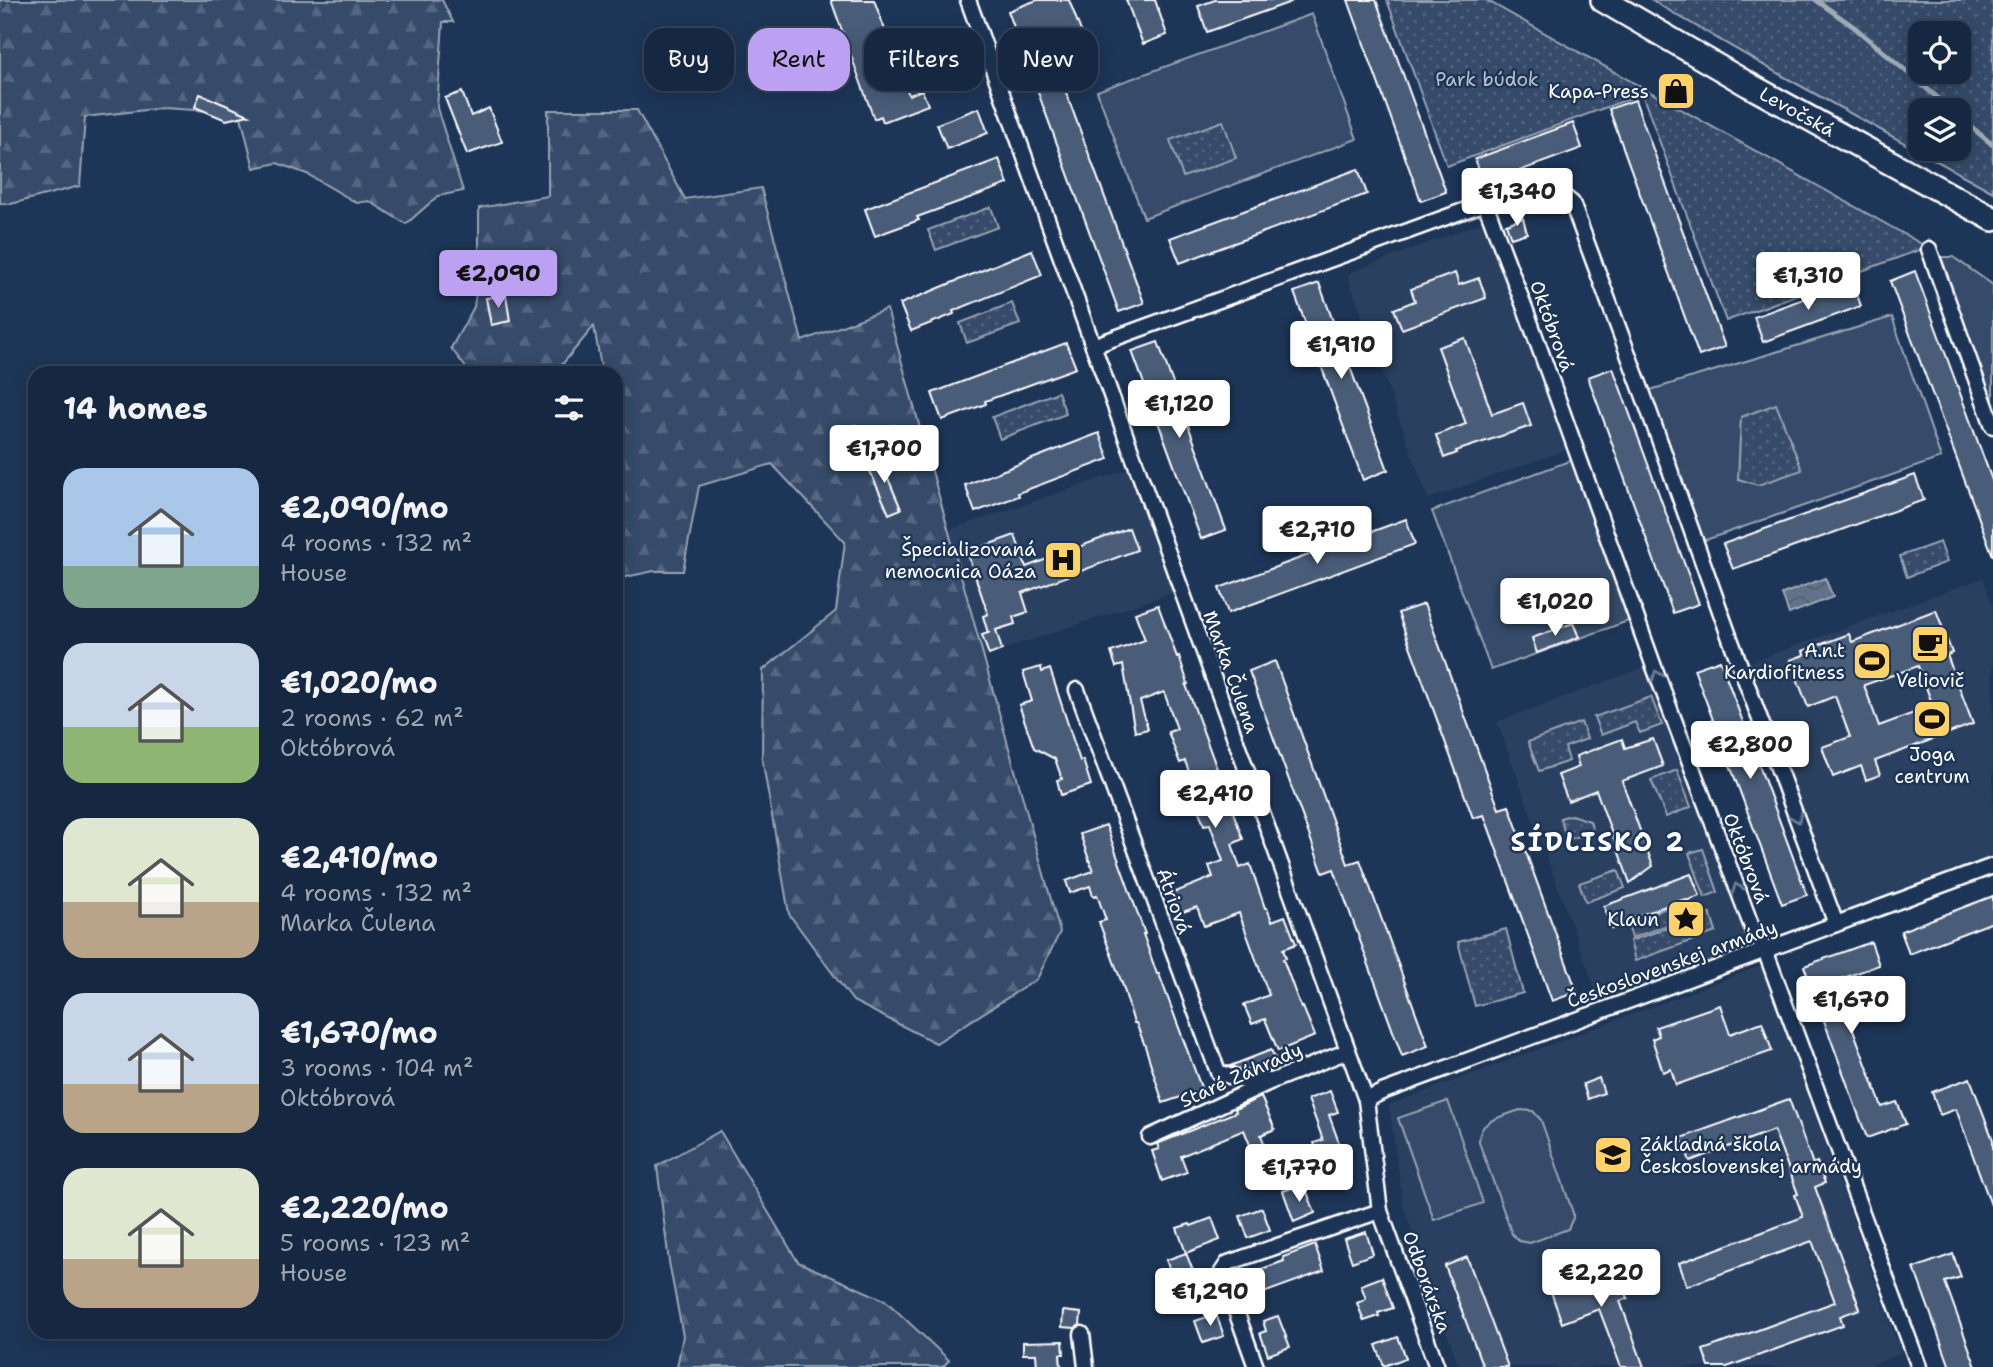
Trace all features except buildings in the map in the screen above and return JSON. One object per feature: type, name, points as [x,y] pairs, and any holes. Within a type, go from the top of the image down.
[{"type":"main road","name":"Levočská","points":[[1603,0],[1748,85],[1993,219]]},
{"type":"street","name":"Marka Čulena","points":[[968,0],[1348,1051]]},
{"type":"street","points":[[1093,346],[1485,203],[1548,184],[1572,203],[1836,924]]},
{"type":"street","name":"Októbrová","points":[[1485,203],[1645,643],[1753,930],[1765,950],[1919,1367]]},
{"type":"street","points":[[1929,249],[1993,426]]},
{"type":"street","name":"Átriová","points":[[1077,690],[1217,1072],[1240,1080],[1272,1081]]},
{"type":"street","name":"Československej armády","points":[[1366,1100],[1993,866]]},
{"type":"street","name":"Staré Záhrady","points":[[1150,1137],[1272,1081],[1348,1051]]},
{"type":"street","name":"Odborárska","points":[[1348,1051],[1366,1100],[1380,1211],[1437,1367]]},
{"type":"street","points":[[1256,1367],[1222,1272],[1228,1263],[1380,1211]]},
{"type":"street","points":[[1082,1334],[1086,1367]]},
{"type":"shaded area","points":[[1483,222],[1568,449],[1428,499],[1347,274]]},
{"type":"shaded area","name":"Špecializovaná nemocnica Oáza","points":[[1135,467],[1181,590],[983,656],[949,530]]},
{"type":"shaded area","points":[[1983,578],[1993,607],[1993,865],[1839,920],[1745,664]]},
{"type":"shaded area","points":[[1653,664],[1765,950],[1603,1010],[1497,722]]},
{"type":"shaded area","name":"Základná škola Československej armády","points":[[1761,966],[1901,1353],[1867,1367],[1459,1367],[1403,1205],[1389,1105]]},
{"type":"green space","points":[[0,0],[442,0],[453,22],[443,22],[437,108],[463,191],[438,196],[406,224],[369,201],[357,203],[307,174],[277,163],[254,168],[240,113],[163,108],[85,117],[80,186],[11,204],[0,203]]},
{"type":"green space","name":"Park búdok","points":[[1387,0],[1486,0],[1927,247],[1726,321],[1642,94],[1447,166]]},
{"type":"green space","points":[[1651,0],[1993,0],[1993,192],[1937,161],[1971,161],[1971,98],[1908,98],[1908,145]]},
{"type":"green space","points":[[1312,14],[1357,139],[1144,218],[1098,91]]},
{"type":"green space","points":[[548,110],[637,110],[685,199],[761,188],[802,341],[887,309],[1060,932],[1037,979],[936,1043],[853,1001],[789,914],[762,758],[763,670],[836,611],[845,542],[772,464],[699,486],[683,571],[654,571],[623,578],[623,366],[601,366],[594,326],[561,366],[465,366],[451,348],[474,307],[479,270],[479,208],[548,196]]},
{"type":"green space","points":[[1223,121],[1236,158],[1183,177],[1170,140]]},
{"type":"green space","points":[[991,207],[998,227],[936,250],[928,230]]},
{"type":"green space","points":[[1941,257],[1953,257],[1993,285],[1993,405]]},
{"type":"green space","points":[[1012,303],[1020,324],[967,343],[960,323]]},
{"type":"green space","points":[[1892,317],[1941,458],[1700,542],[1647,391]]},
{"type":"green space","points":[[1058,392],[1066,414],[1000,439],[992,417]]},
{"type":"green space","points":[[1776,404],[1802,470],[1758,485],[1738,479],[1741,417]]},
{"type":"green space","points":[[1572,460],[1631,620],[1491,670],[1432,511]]},
{"type":"green space","points":[[1940,542],[1947,562],[1907,577],[1900,556]]},
{"type":"green space","points":[[1651,697],[1662,725],[1640,733],[1635,722],[1601,735],[1594,717]]},
{"type":"green space","points":[[1581,722],[1587,739],[1565,747],[1569,761],[1539,771],[1528,742]]},
{"type":"green space","points":[[1677,770],[1691,807],[1666,817],[1651,780]]},
{"type":"green space","points":[[1571,815],[1590,821],[1593,831],[1567,840],[1560,818]]},
{"type":"green space","points":[[1703,849],[1718,892],[1705,897],[1689,853]]},
{"type":"green space","points":[[1618,870],[1625,888],[1586,902],[1579,883]]},
{"type":"green space","points":[[1678,904],[1684,919],[1632,938],[1627,922]]},
{"type":"green space","points":[[1710,913],[1716,932],[1635,961],[1630,941]]},
{"type":"green space","points":[[1506,929],[1523,993],[1475,1006],[1458,942]]},
{"type":"green space","points":[[1448,1101],[1483,1203],[1434,1220],[1398,1118]]},
{"type":"green space","points":[[1520,1110],[1533,1111],[1541,1120],[1573,1213],[1568,1229],[1530,1243],[1519,1241],[1512,1234],[1479,1142],[1482,1128],[1492,1120]]},
{"type":"green space","points":[[720,1131],[798,1262],[885,1300],[949,1360],[943,1367],[677,1367],[683,1336],[669,1262],[657,1166]]},
{"type":"water","points":[[1825,578],[1833,597],[1789,614],[1782,594]]},
{"type":"waterway","points":[[1816,0],[1854,27],[1938,98]]},
{"type":"waterway","points":[[1971,127],[1993,145]]},
{"type":"place","name":"Kapa-Press","points":[[1676,91]]},
{"type":"place","name":"Špecializovaná nemocnica Oáza","points":[[1063,560]]},
{"type":"place","name":"Veliovič","points":[[1930,644]]},
{"type":"place","name":"A.n.t Kardiofitness","points":[[1872,661]]},
{"type":"place","name":"Joga centrum","points":[[1932,719]]},
{"type":"place","name":"Klaun","points":[[1686,919]]},
{"type":"place","name":"Základná škola Československej armády","points":[[1613,1155]]},
{"type":"district","name":"SÍDLISKO 2","points":[[1598,841]]}]
